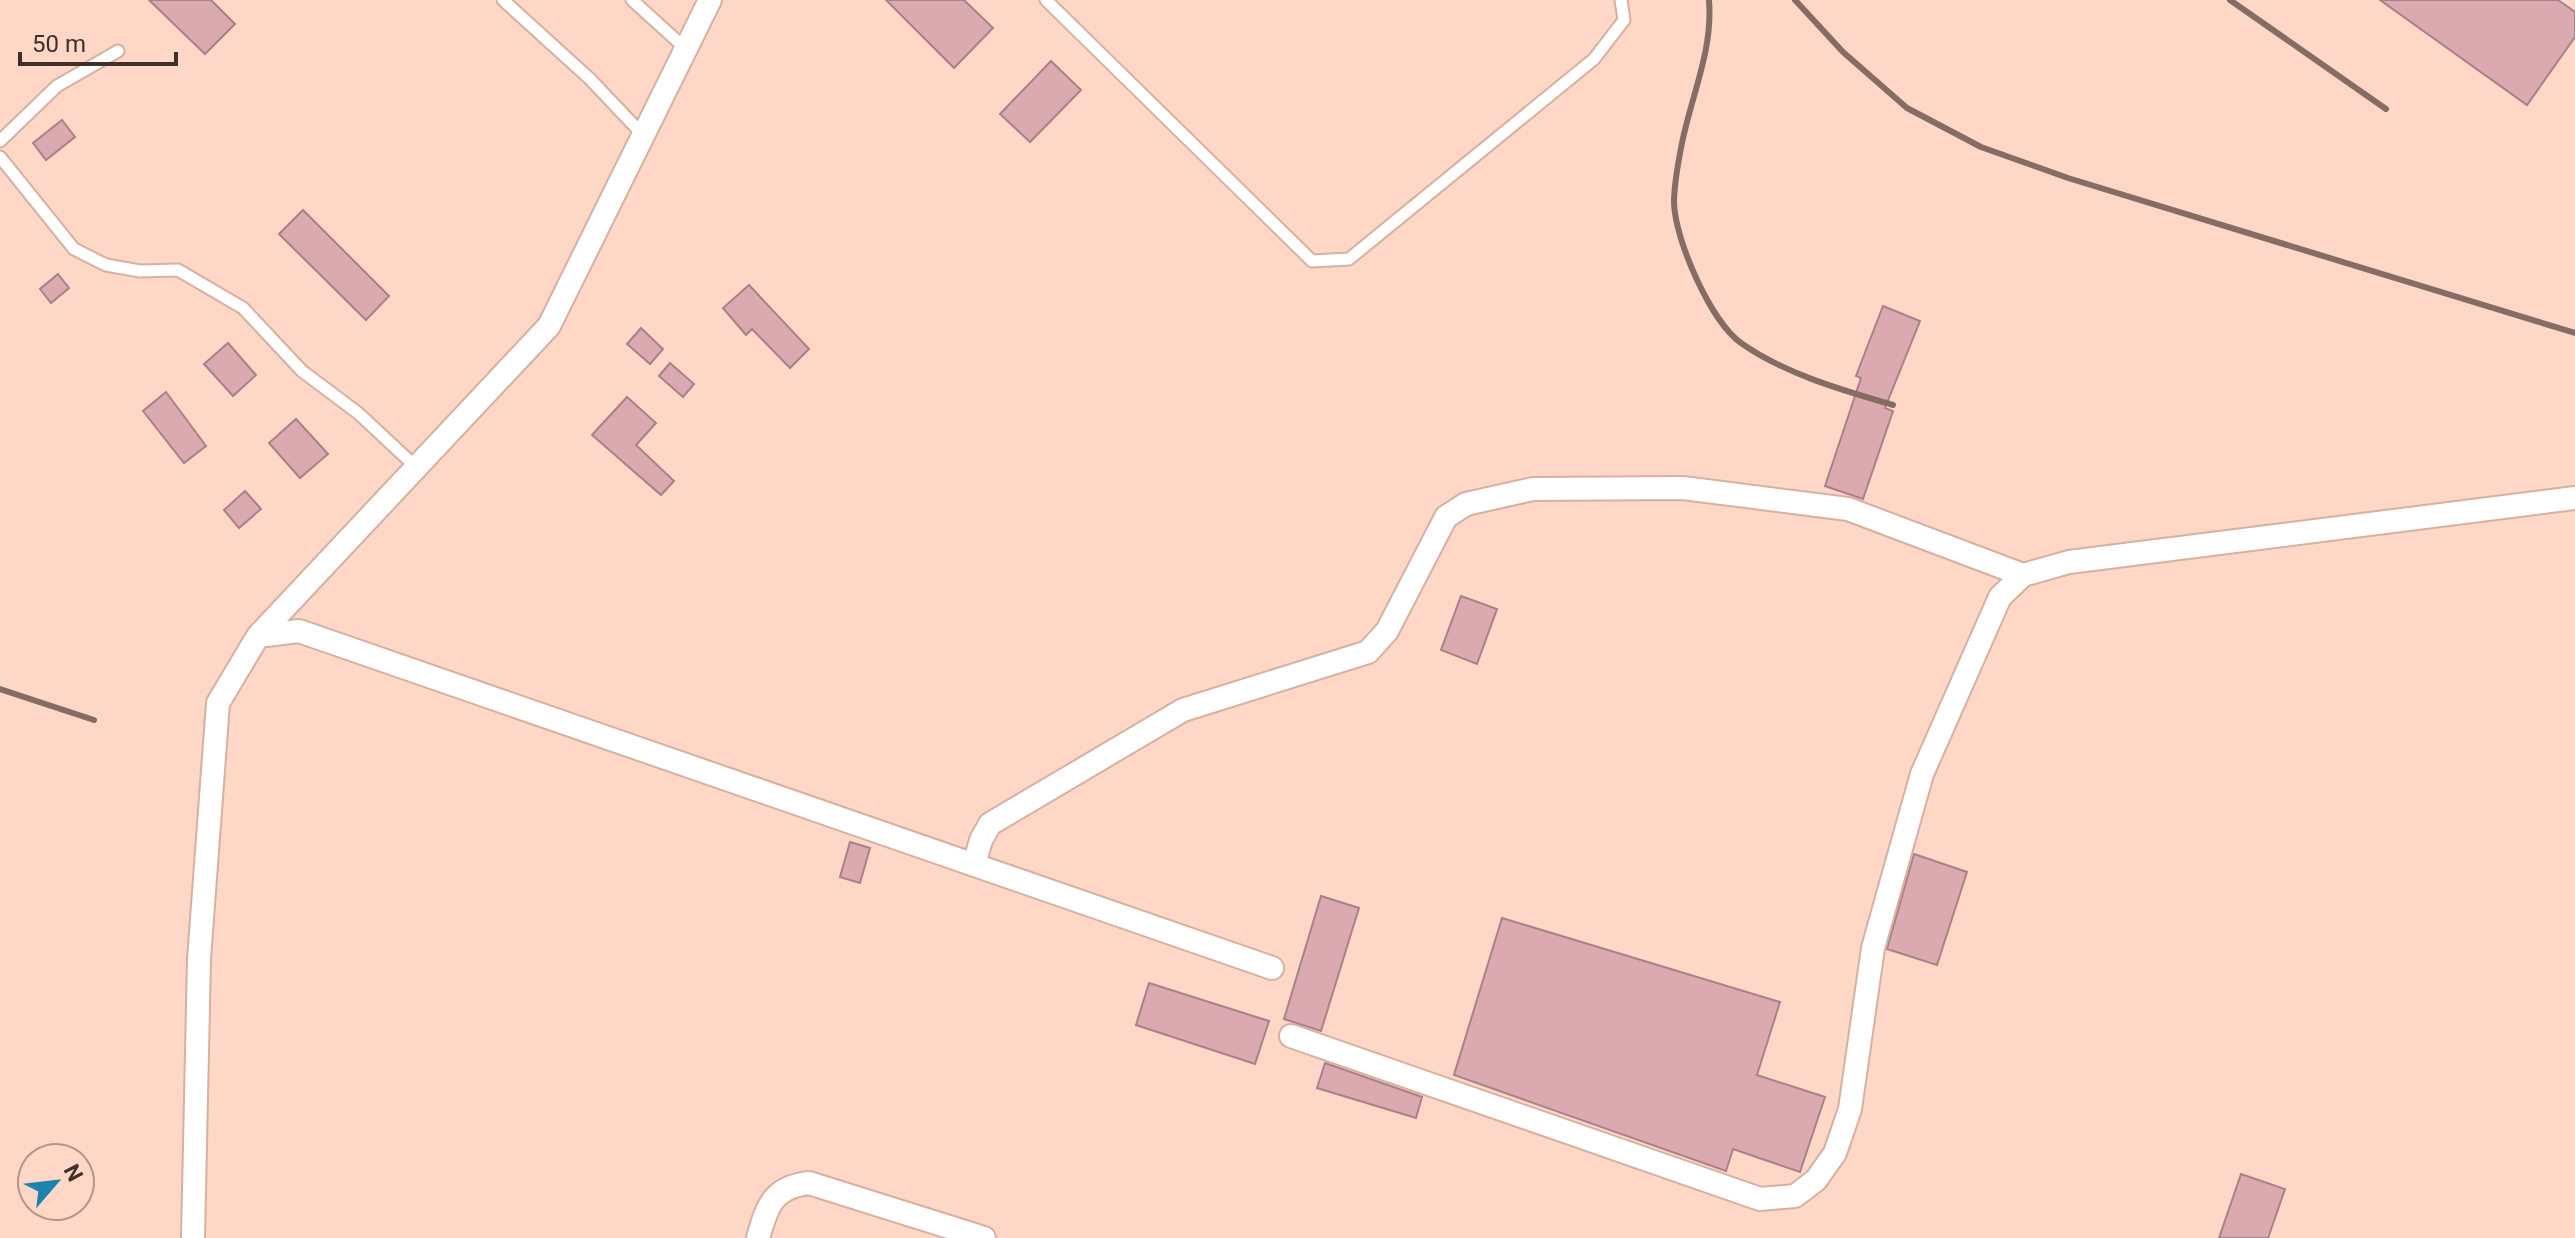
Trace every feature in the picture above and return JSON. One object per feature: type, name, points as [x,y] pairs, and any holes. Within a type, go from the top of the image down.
[{"type":"street","points":[[193,1238],[199,959],[218,703],[258,636],[549,326],[710,0]]},
{"type":"street","points":[[974,865],[981,840],[990,824],[1183,710],[1368,652],[1387,631],[1446,517],[1466,504],[1533,489],[1683,488],[1848,509],[2023,575]]},
{"type":"street","points":[[1291,1036],[1760,1199],[1795,1196],[1816,1180],[1835,1153],[1850,1109],[1873,948],[1922,774],[2000,597],[2023,575],[2069,562],[2575,498]]},
{"type":"street","points":[[258,636],[299,631],[1272,968]]},
{"type":"street","points":[[758,1238],[770,1200],[780,1190],[809,1183],[984,1238]]},
{"type":"lane","points":[[503,0],[590,79],[643,135]]},
{"type":"lane","points":[[632,0],[686,49]]},
{"type":"lane","points":[[1046,0],[1312,261],[1349,259],[1594,59],[1624,20],[1621,0]]},
{"type":"lane","points":[[0,141],[57,86],[118,51]]},
{"type":"lane","points":[[0,157],[74,249],[106,265],[140,271],[178,270],[243,308],[302,371],[358,413],[416,467]]},
{"type":"building","points":[[149,0],[211,0],[235,24],[205,54]]},
{"type":"building","points":[[886,0],[964,0],[993,28],[954,68]]},
{"type":"building","points":[[2380,0],[2558,0],[2575,12],[2575,37],[2527,105]]},
{"type":"building","points":[[1051,61],[1081,90],[1030,142],[1000,114]]},
{"type":"building","points":[[62,120],[75,137],[46,160],[33,143]]},
{"type":"building","points":[[303,210],[389,296],[366,320],[279,234]]},
{"type":"building","points":[[58,274],[69,288],[51,303],[40,289]]},
{"type":"building","points":[[749,285],[809,349],[790,368],[752,329],[746,335],[723,308]]},
{"type":"building","points":[[1883,306],[1920,321],[1885,408],[1893,411],[1863,499],[1825,486],[1861,378],[1856,376]]},
{"type":"building","points":[[641,328],[663,349],[650,364],[627,344]]},
{"type":"building","points":[[228,343],[256,375],[233,396],[204,364]]},
{"type":"building","points":[[670,363],[694,384],[683,397],[659,376]]},
{"type":"building","points":[[166,392],[206,446],[184,463],[143,411]]},
{"type":"building","points":[[627,397],[656,423],[636,445],[674,481],[661,495],[592,435]]},
{"type":"building","points":[[296,419],[328,454],[300,478],[269,443]]},
{"type":"building","points":[[245,491],[261,509],[239,528],[224,510]]},
{"type":"building","points":[[1461,596],[1497,609],[1477,664],[1441,650]]},
{"type":"building","points":[[850,842],[870,848],[860,883],[840,877]]},
{"type":"building","points":[[1914,854],[1967,872],[1937,965],[1887,949]]},
{"type":"building","points":[[1321,896],[1359,908],[1321,1031],[1284,1019]]},
{"type":"building","points":[[1502,918],[1780,1002],[1757,1075],[1825,1097],[1800,1172],[1733,1149],[1726,1171],[1454,1075]]},
{"type":"building","points":[[1149,983],[1269,1021],[1255,1064],[1136,1025]]},
{"type":"building","points":[[1325,1063],[1422,1097],[1416,1118],[1317,1088]]},
{"type":"building","points":[[2241,1174],[2285,1189],[2268,1238],[2219,1238]]},
{"type":"railway","points":[[1709,0],[1705,54],[1682,143],[1674,196],[1681,238],[1697,279],[1730,332],[1758,354],[1834,387],[1893,405]]},
{"type":"railway","points":[[1795,0],[1843,52],[1907,108],[1981,147],[2068,178],[2575,333]]},
{"type":"railway","points":[[2230,0],[2386,109]]},
{"type":"railway","points":[[0,689],[94,720]]}]
